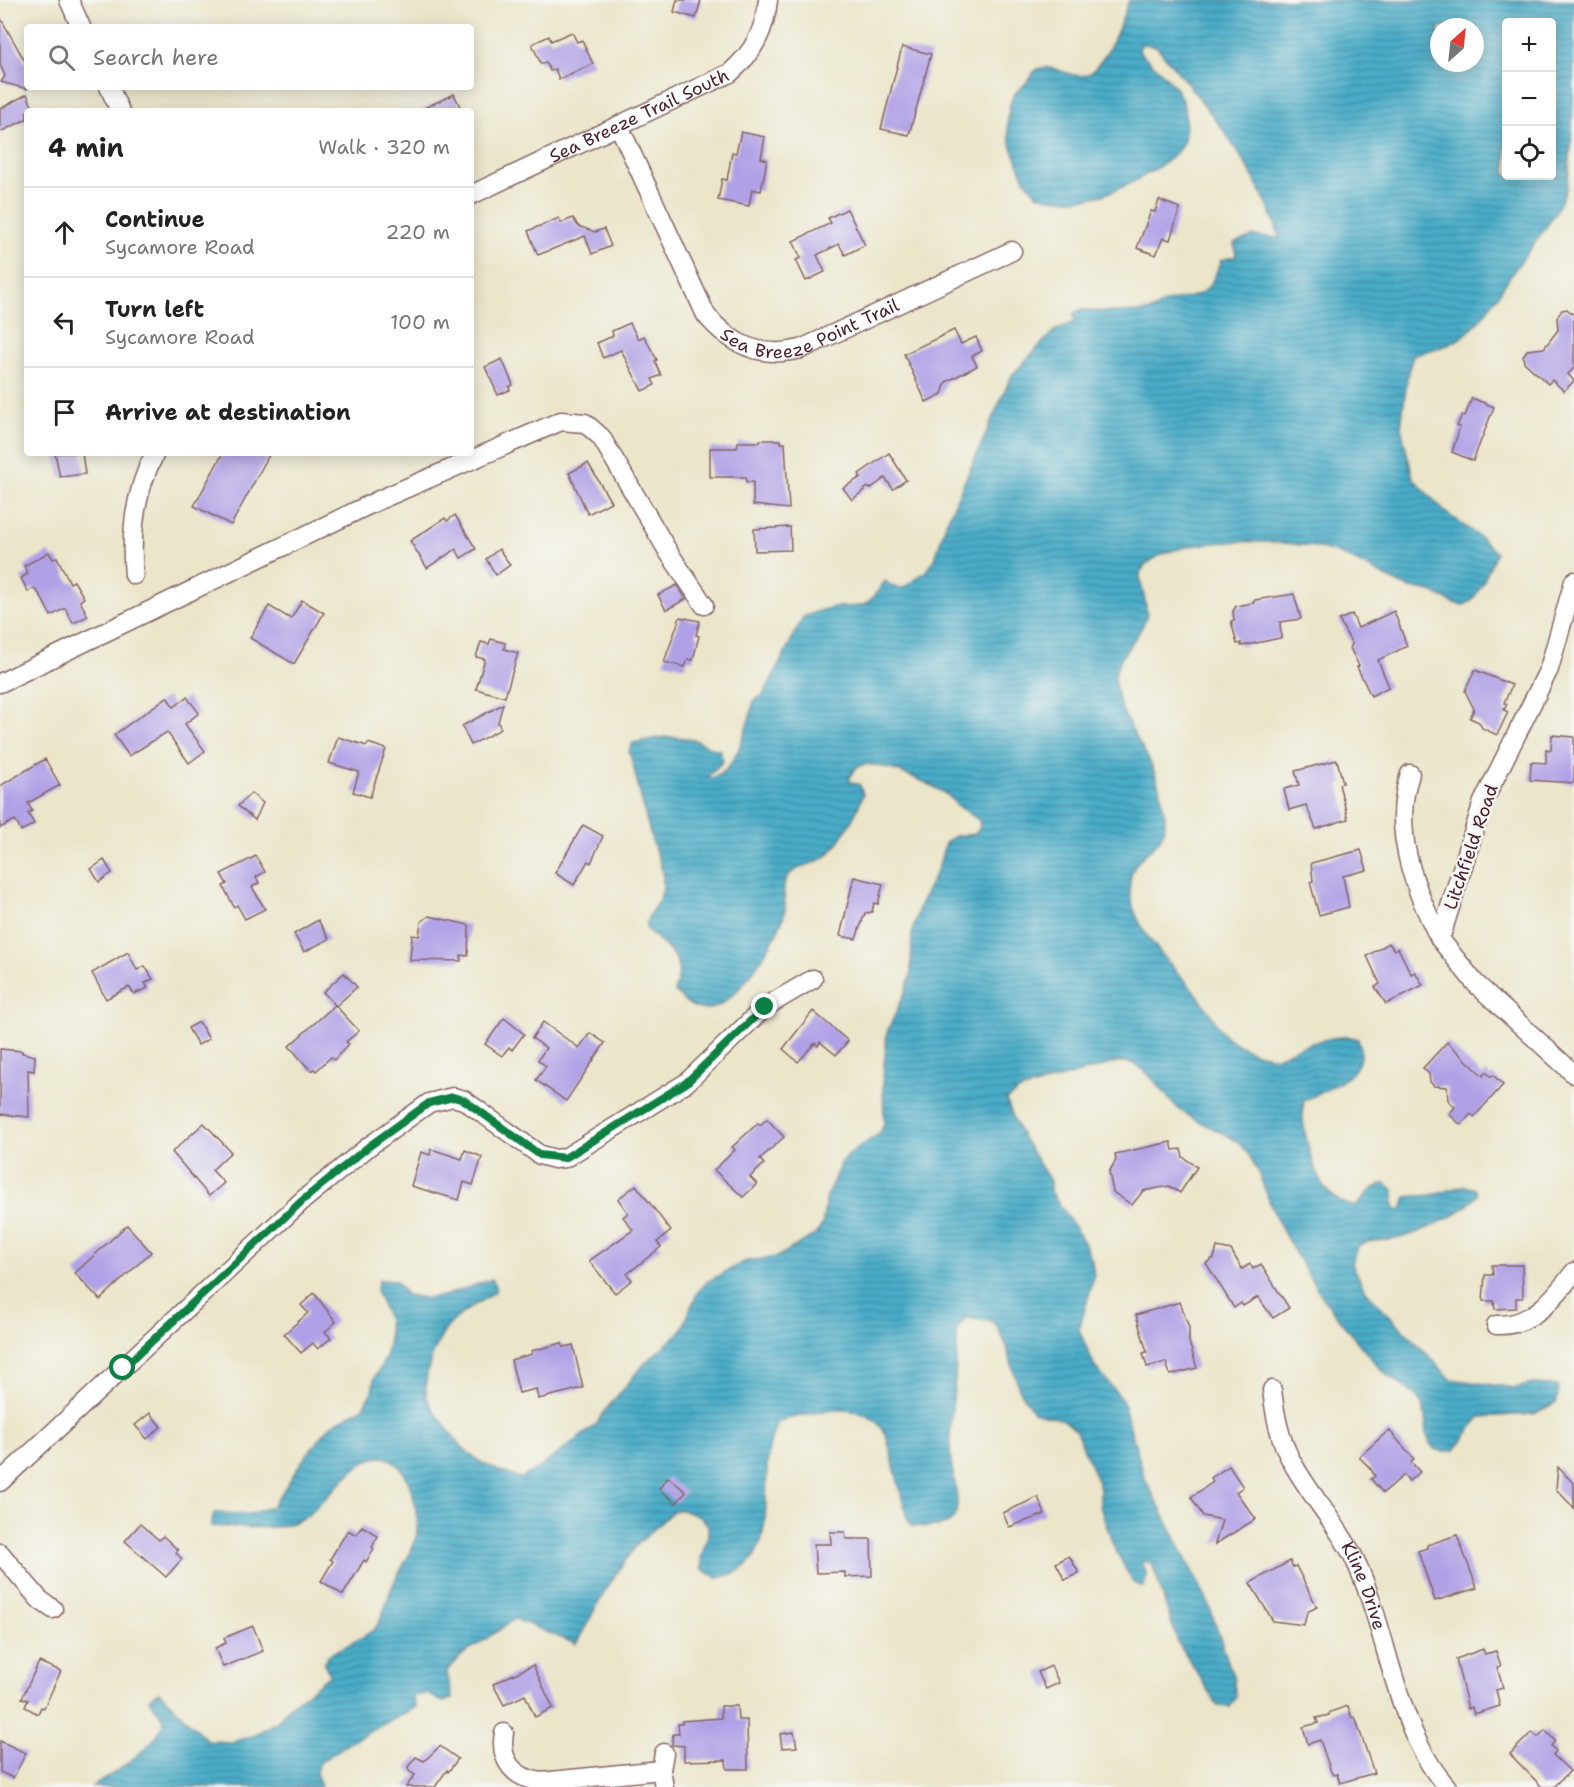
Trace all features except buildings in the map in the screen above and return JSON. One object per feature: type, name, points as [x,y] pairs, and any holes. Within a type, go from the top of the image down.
[{"type":"street","points":[[69,0],[80,24]]},
{"type":"street","name":"Sea Breeze Trail South","points":[[474,194],[730,73],[753,50],[763,30],[768,0]]},
{"type":"street","points":[[110,90],[119,108]]},
{"type":"street","name":"Sea Breeze Point Trail","points":[[619,126],[706,315],[720,332],[744,347],[776,353],[801,349],[1012,250]]},
{"type":"street","points":[[0,683],[379,500],[561,421],[585,423],[601,437],[669,553],[704,604]]},
{"type":"street","points":[[134,575],[133,534],[137,505],[154,456]]},
{"type":"street","name":"Litchfield Road","points":[[1440,939],[1483,802],[1549,669],[1574,580]]},
{"type":"street","points":[[1410,774],[1403,793],[1402,833],[1420,895],[1440,939],[1475,983],[1574,1074]]},
{"type":"street","points":[[0,1482],[303,1200],[368,1147],[429,1103],[446,1098],[464,1100],[540,1155],[565,1158],[686,1083],[765,1007],[813,979]]},
{"type":"street","points":[[1496,1325],[1515,1323],[1530,1318],[1543,1309],[1574,1272]]},
{"type":"street","name":"Kline Drive","points":[[1272,1390],[1278,1426],[1291,1460],[1335,1523],[1355,1560],[1371,1598],[1412,1729],[1424,1755],[1447,1787]]},
{"type":"street","points":[[0,1553],[40,1600],[53,1609]]},
{"type":"street","points":[[504,1733],[504,1755],[509,1766],[518,1775],[529,1780],[541,1782],[663,1770]]},
{"type":"water","points":[[1129,0],[1574,0],[1571,144],[1567,186],[1563,198],[1480,320],[1456,341],[1413,356],[1408,372],[1401,427],[1413,478],[1445,512],[1481,538],[1496,553],[1476,595],[1466,604],[1455,603],[1431,592],[1404,586],[1341,554],[1314,547],[1261,542],[1231,542],[1202,544],[1175,550],[1154,558],[1141,571],[1140,580],[1147,612],[1146,618],[1119,664],[1115,680],[1123,713],[1153,769],[1164,811],[1165,826],[1161,837],[1139,860],[1133,869],[1130,882],[1135,914],[1142,927],[1160,953],[1192,988],[1222,1032],[1241,1046],[1274,1056],[1326,1039],[1351,1037],[1358,1039],[1361,1052],[1354,1071],[1336,1085],[1304,1101],[1305,1134],[1308,1148],[1317,1173],[1327,1191],[1340,1201],[1355,1207],[1372,1189],[1385,1183],[1394,1190],[1394,1209],[1402,1209],[1406,1197],[1436,1194],[1458,1187],[1476,1190],[1477,1195],[1463,1209],[1419,1232],[1359,1245],[1352,1263],[1364,1289],[1451,1379],[1515,1388],[1534,1384],[1559,1386],[1557,1402],[1534,1414],[1480,1417],[1455,1450],[1442,1451],[1434,1448],[1429,1442],[1424,1408],[1420,1401],[1381,1369],[1329,1306],[1302,1266],[1274,1214],[1254,1164],[1242,1146],[1179,1109],[1145,1071],[1128,1062],[1118,1062],[1020,1090],[1006,1100],[1020,1133],[1050,1181],[1050,1190],[1084,1242],[1092,1261],[1094,1277],[1079,1330],[1095,1367],[1122,1399],[1145,1479],[1208,1602],[1233,1676],[1236,1697],[1230,1707],[1218,1706],[1178,1643],[1152,1563],[1142,1561],[1147,1575],[1144,1587],[1133,1583],[1113,1545],[1100,1506],[1100,1488],[1076,1431],[1064,1420],[1033,1412],[1018,1387],[1005,1343],[998,1329],[993,1322],[966,1318],[957,1329],[950,1445],[957,1508],[952,1520],[948,1523],[912,1526],[907,1518],[886,1434],[865,1414],[852,1411],[823,1411],[779,1421],[771,1440],[767,1462],[763,1535],[755,1555],[741,1570],[717,1578],[702,1569],[701,1558],[708,1535],[708,1525],[700,1517],[682,1510],[673,1511],[636,1546],[609,1584],[576,1644],[515,1619],[461,1656],[447,1672],[452,1699],[443,1702],[427,1694],[412,1696],[416,1707],[352,1741],[318,1764],[316,1773],[321,1787],[92,1787],[135,1757],[155,1738],[164,1719],[149,1699],[159,1692],[208,1741],[232,1742],[254,1735],[278,1721],[289,1707],[330,1675],[324,1663],[328,1659],[327,1656],[369,1633],[380,1621],[392,1587],[414,1544],[417,1529],[415,1506],[408,1481],[395,1463],[387,1458],[377,1457],[355,1469],[313,1510],[295,1522],[260,1528],[211,1526],[214,1513],[251,1514],[273,1506],[305,1457],[331,1425],[362,1408],[372,1392],[374,1379],[385,1359],[389,1339],[388,1320],[376,1290],[379,1280],[396,1281],[406,1295],[426,1298],[444,1296],[492,1279],[496,1286],[495,1292],[454,1320],[440,1338],[428,1369],[426,1393],[435,1411],[466,1451],[494,1469],[521,1478],[539,1468],[597,1424],[602,1414],[644,1364],[682,1330],[697,1293],[708,1281],[746,1261],[777,1257],[816,1234],[822,1225],[827,1195],[841,1163],[849,1154],[880,1133],[884,1124],[883,1077],[887,1032],[911,974],[912,933],[919,907],[939,866],[945,843],[955,836],[975,834],[980,827],[979,820],[946,794],[928,784],[878,766],[867,764],[857,767],[852,772],[849,781],[860,785],[863,794],[842,837],[825,857],[799,868],[786,879],[784,915],[780,927],[763,958],[751,974],[725,1001],[712,1008],[700,1009],[689,1005],[674,991],[678,980],[677,963],[668,949],[646,928],[649,916],[660,899],[663,880],[629,751],[633,743],[641,741],[663,737],[686,738],[720,750],[723,761],[707,778],[717,776],[726,769],[739,748],[754,701],[764,694],[803,617],[831,608],[865,604],[874,597],[885,581],[894,587],[903,588],[925,572],[935,559],[946,523],[1012,375],[1054,331],[1075,322],[1073,314],[1082,309],[1105,312],[1146,312],[1165,303],[1199,294],[1212,281],[1221,260],[1236,256],[1234,243],[1253,236],[1280,238],[1258,186],[1227,136],[1156,46],[1141,44],[1139,51],[1176,89],[1184,107],[1184,140],[1172,157],[1149,173],[1103,195],[1071,199],[1045,197],[1034,192],[1027,183],[1013,150],[1008,131],[1008,111],[1013,97],[1038,69],[1051,68],[1079,76],[1091,72],[1104,57]]},
{"type":"route","points":[[123,1368],[303,1200],[368,1147],[429,1103],[440,1098],[453,1097],[469,1102],[540,1155],[555,1159],[565,1158],[686,1083],[765,1007]]}]
